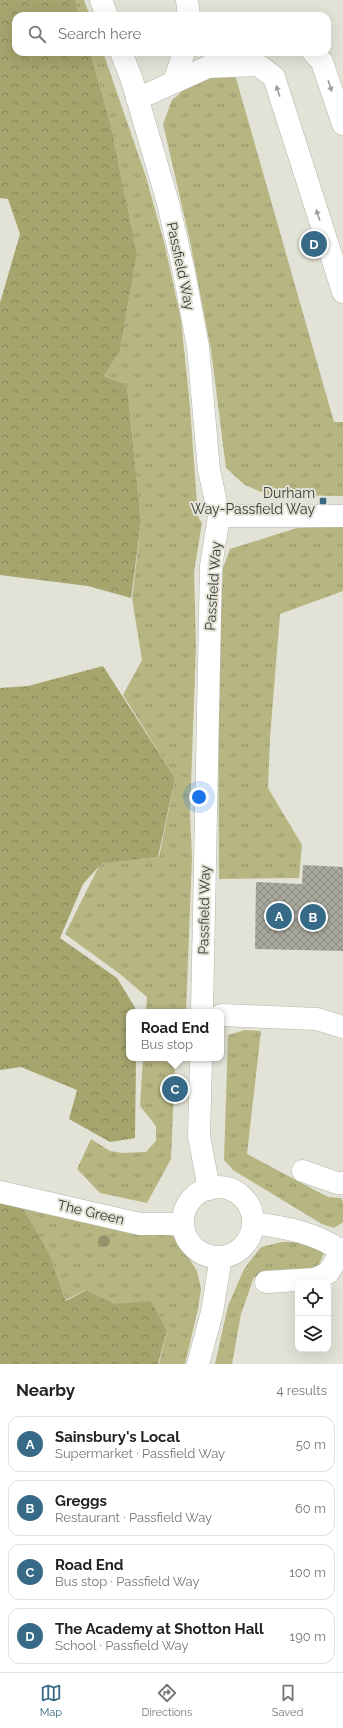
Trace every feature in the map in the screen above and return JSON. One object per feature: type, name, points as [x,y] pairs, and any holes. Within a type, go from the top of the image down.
[{"type":"street","points":[[101,0],[106,12]]},
{"type":"street","points":[[187,0],[188,12]]},
{"type":"street","name":"Passfield Way","points":[[122,56],[137,99],[168,203],[184,272],[198,347],[209,470],[219,516],[211,566],[202,1009]]},
{"type":"street","points":[[174,82],[183,56]]},
{"type":"street","points":[[137,99],[208,67],[223,56]]},
{"type":"street","points":[[317,56],[322,62],[343,124]]},
{"type":"street","points":[[208,67],[258,65],[274,77],[343,292]]},
{"type":"street","points":[[219,516],[343,516]]},
{"type":"street","points":[[224,1015],[317,1019],[343,1026]]},
{"type":"street","points":[[201,1061],[199,1136],[209,1188]]},
{"type":"street","points":[[304,1171],[343,1183]]},
{"type":"street","points":[[226,1187],[237,1192],[249,1205],[253,1223],[251,1235],[243,1247],[233,1254],[221,1258],[210,1257],[198,1252],[191,1246],[185,1235],[182,1224],[184,1212],[189,1201],[195,1195],[209,1188],[226,1187]]},
{"type":"street","name":"The Green","points":[[0,1192],[140,1224],[182,1224]]},
{"type":"street","points":[[253,1223],[284,1227],[316,1237],[342,1251],[328,1273],[315,1279],[266,1282]]},
{"type":"street","points":[[198,1364],[212,1312],[221,1258]]},
{"type":"green space","points":[[0,0],[75,0],[78,12],[12,12],[12,56],[91,56],[111,126],[137,254],[120,350],[104,376],[127,385],[141,522],[131,598],[88,586],[0,575],[0,303],[20,234],[8,199],[0,198]]},
{"type":"green space","points":[[75,0],[84,0],[88,12],[78,12]]},
{"type":"green space","points":[[91,56],[104,56],[146,177],[165,246],[181,320],[190,407],[198,517],[202,523],[194,572],[196,646],[190,813],[192,858],[186,1009],[146,1009],[147,997],[120,974],[65,934],[101,862],[159,857],[175,778],[123,695],[142,660],[132,598],[141,523],[127,385],[104,376],[120,349],[137,254],[111,126]]},
{"type":"green space","points":[[234,71],[334,422],[343,422],[343,496],[268,495],[245,485],[226,468],[211,350],[190,241],[163,124],[172,100],[197,79]]},
{"type":"green space","points":[[343,527],[343,591],[280,614],[270,738],[268,788],[302,845],[299,878],[219,879],[218,677],[223,568],[230,549],[297,528]]},
{"type":"green space","points":[[103,666],[175,778],[158,857],[102,863],[83,884],[60,938],[117,978],[136,1009],[126,1009],[126,1061],[136,1061],[135,1138],[110,1142],[69,1119],[77,1090],[21,1067],[0,1070],[0,688],[28,686]]},
{"type":"green space","points":[[245,1030],[261,1031],[247,1154],[328,1197],[341,1198],[343,1202],[343,1222],[334,1228],[322,1224],[233,1170],[224,1160],[228,1035]]},
{"type":"green space","points":[[143,1061],[177,1061],[175,1065],[171,1159],[147,1203],[100,1193],[77,1169],[91,1139],[110,1151],[122,1153],[146,1152],[156,1141],[156,1126],[140,1106]]},
{"type":"green space","points":[[0,1199],[19,1202],[48,1252],[66,1301],[86,1290],[114,1304],[151,1301],[167,1330],[158,1364],[0,1364]]},
{"type":"green space","points":[[18,1203],[164,1232],[175,1237],[197,1271],[201,1289],[198,1309],[185,1364],[159,1364],[167,1330],[151,1301],[115,1305],[85,1290],[66,1300],[47,1252]]},
{"type":"green space","points":[[282,1242],[306,1242],[324,1253],[317,1269],[254,1277],[241,1314],[232,1364],[215,1364],[228,1306],[244,1269],[261,1247]]},
{"type":"building","points":[[303,865],[343,867],[343,951],[255,949],[256,882],[302,884]]},
{"type":"place","name":"The Academy at Shotton Hall","points":[[314,244]]},
{"type":"place","name":"Durham Way-Passfield Way","points":[[323,501]]},
{"type":"place","name":"Sainsbury's Local","points":[[279,916]]},
{"type":"place","name":"Greggs","points":[[313,917]]},
{"type":"place","name":"Road End","points":[[175,1089]]}]
